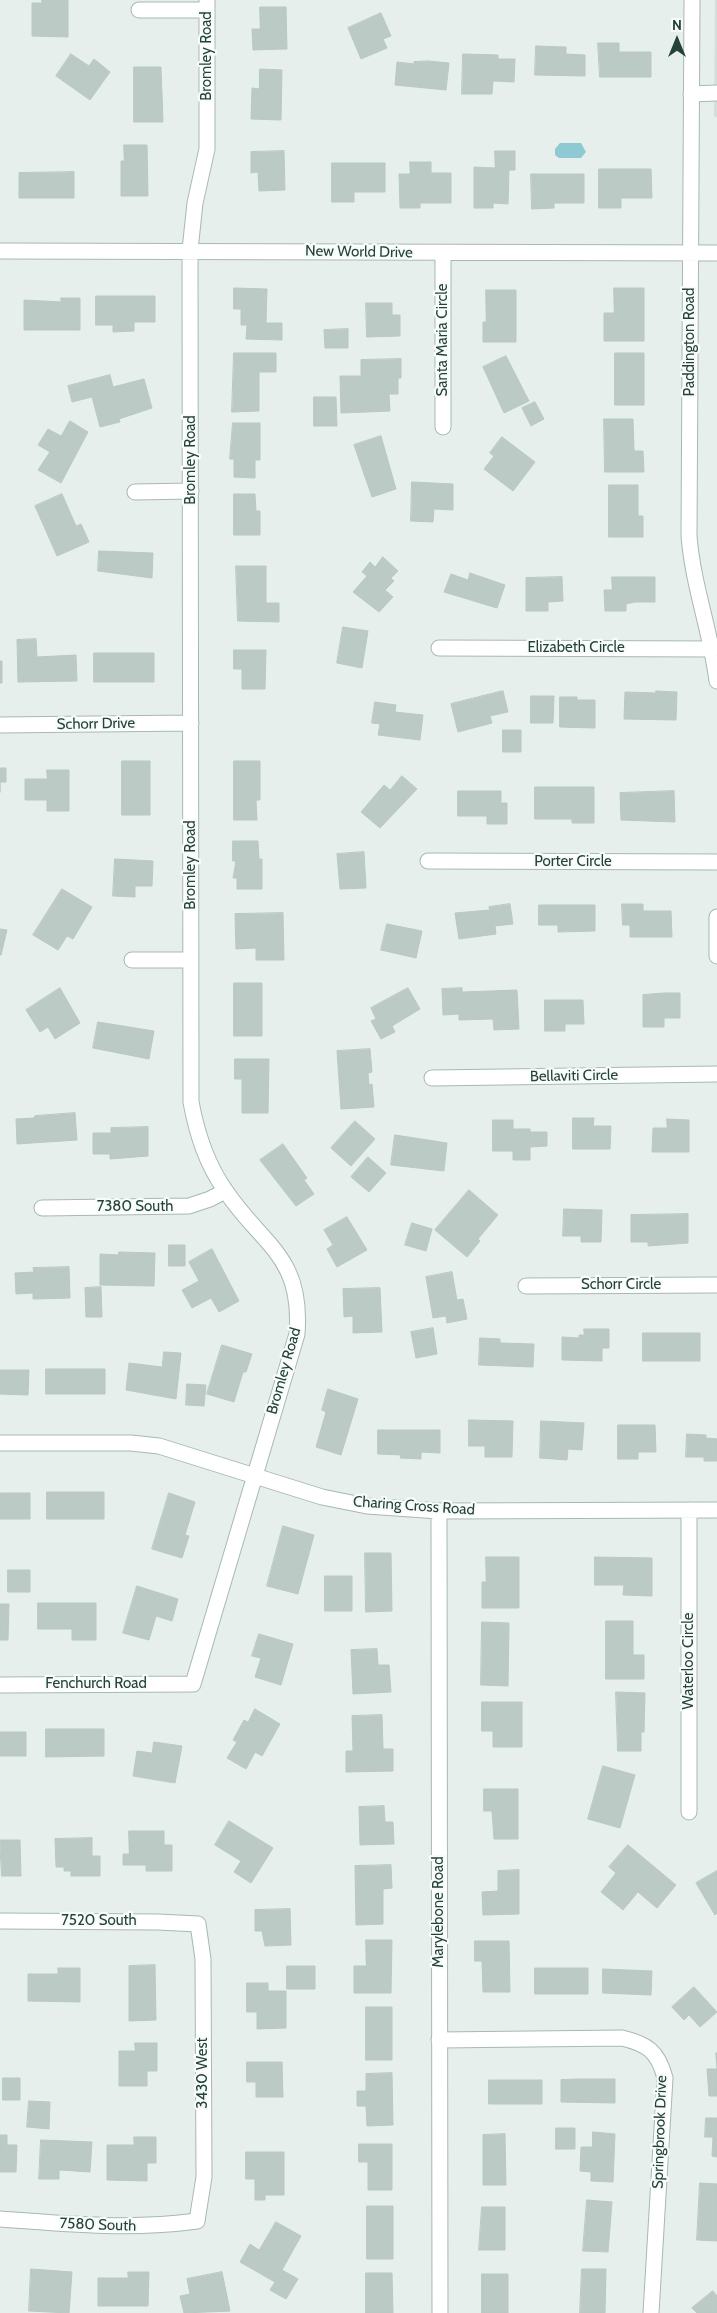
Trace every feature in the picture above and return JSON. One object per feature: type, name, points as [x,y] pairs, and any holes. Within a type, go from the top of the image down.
[{"type":"street","name":"Paddington Road","points":[[692,0],[689,536],[691,564],[713,649],[717,681]]},
{"type":"street","points":[[139,10],[207,5]]},
{"type":"street","name":"Bromley Road","points":[[193,1684],[297,1334],[299,1311],[297,1292],[291,1276],[278,1254],[225,1191],[207,1160],[197,1132],[191,1102],[190,250],[195,203],[206,149],[207,5]]},
{"type":"street","points":[[691,94],[717,93]]},
{"type":"street","name":"New World Drive","points":[[0,251],[190,250],[442,253],[717,253]]},
{"type":"street","name":"Santa Maria Circle","points":[[442,253],[443,427]]},
{"type":"street","points":[[135,492],[191,491]]},
{"type":"street","name":"Elizabeth Circle","points":[[439,648],[713,649]]},
{"type":"street","name":"Schorr Drive","points":[[0,725],[191,723]]},
{"type":"street","name":"Porter Circle","points":[[428,861],[717,862]]},
{"type":"street","points":[[717,917],[717,956]]},
{"type":"street","points":[[132,960],[191,960]]},
{"type":"street","name":"Bellaviti Circle","points":[[432,1078],[717,1074]]},
{"type":"street","name":"7380 South","points":[[42,1208],[189,1206],[210,1200],[225,1191]]},
{"type":"street","name":"Schorr Circle","points":[[526,1286],[717,1285]]},
{"type":"street","name":"Charing Cross Road","points":[[0,1443],[131,1443],[159,1446],[322,1497],[367,1506],[439,1511],[717,1510]]},
{"type":"street","name":"Waterloo Circle","points":[[689,1510],[689,1812]]},
{"type":"street","name":"Marylebone Road","points":[[439,1511],[440,2313]]},
{"type":"street","name":"Fenchurch Road","points":[[0,1685],[193,1684]]},
{"type":"street","name":"7520 South","points":[[0,1921],[198,1924]]},
{"type":"street","name":"3430 West","points":[[197,2221],[204,2177],[203,1959],[198,1924]]},
{"type":"street","name":"Springbrook Drive","points":[[439,2040],[622,2038],[642,2043],[656,2056],[665,2078],[651,2313]]},
{"type":"street","name":"7580 South","points":[[0,2219],[67,2226],[112,2227],[158,2226],[197,2221]]},
{"type":"shaded area","points":[[715,0],[717,0],[717,117],[714,117]]},
{"type":"water","points":[[560,143],[581,143],[586,152],[581,158],[559,158],[555,155],[555,149]]},
{"type":"building","points":[[42,0],[68,0],[68,37],[32,36],[32,3],[42,3]]},
{"type":"building","points":[[260,7],[286,7],[287,49],[253,50],[252,29],[260,29]]},
{"type":"building","points":[[381,13],[391,36],[383,39],[387,48],[361,59],[348,28]]},
{"type":"building","points":[[598,43],[619,43],[619,52],[651,52],[651,77],[600,77]]},
{"type":"building","points":[[536,46],[566,47],[566,54],[585,55],[585,76],[535,75]]},
{"type":"building","points":[[71,54],[89,66],[94,59],[110,72],[90,100],[56,76]]},
{"type":"building","points":[[463,54],[498,55],[498,59],[515,59],[514,82],[493,81],[492,94],[462,94]]},
{"type":"building","points":[[397,62],[414,64],[414,62],[449,63],[446,90],[395,85]]},
{"type":"building","points":[[134,67],[161,67],[163,122],[134,122]]},
{"type":"building","points":[[260,69],[282,70],[281,120],[251,119],[252,88],[259,89]]},
{"type":"building","points":[[124,145],[147,145],[148,196],[121,196],[121,161],[124,161]]},
{"type":"building","points":[[284,151],[285,190],[259,191],[258,172],[251,173],[251,152]]},
{"type":"building","points":[[495,151],[515,151],[515,170],[509,170],[508,204],[493,203],[493,208],[474,208],[474,167],[495,168]]},
{"type":"building","points":[[410,162],[431,162],[431,173],[451,173],[451,203],[420,203],[420,208],[400,208],[399,174],[410,174]]},
{"type":"building","points":[[332,163],[385,163],[385,192],[354,192],[354,202],[332,202]]},
{"type":"building","points":[[599,169],[651,169],[652,198],[621,198],[621,208],[599,208]]},
{"type":"building","points":[[74,172],[74,198],[19,198],[19,173]]},
{"type":"building","points":[[531,174],[584,174],[584,203],[554,203],[554,208],[532,209]]},
{"type":"building","points":[[234,288],[267,289],[266,323],[282,323],[282,340],[246,339],[247,325],[241,325],[241,309],[234,309]]},
{"type":"building","points":[[614,288],[644,288],[644,341],[604,341],[604,313],[614,313]]},
{"type":"building","points":[[486,290],[516,290],[516,342],[483,342],[483,322],[486,322]]},
{"type":"building","points":[[96,296],[155,296],[155,322],[134,322],[134,331],[113,332],[113,325],[96,325]]},
{"type":"building","points":[[61,298],[80,298],[80,330],[24,330],[24,300],[61,302]]},
{"type":"building","points":[[366,303],[392,303],[392,315],[400,315],[400,336],[367,337]]},
{"type":"building","points":[[348,329],[348,348],[325,348],[324,330]]},
{"type":"building","points":[[234,353],[276,353],[276,372],[259,372],[259,411],[232,412]]},
{"type":"building","points":[[615,353],[644,353],[644,405],[615,405]]},
{"type":"building","points":[[506,356],[529,401],[504,413],[483,367]]},
{"type":"building","points":[[401,359],[401,378],[398,378],[398,394],[389,394],[390,411],[341,413],[340,376],[361,376],[361,360]]},
{"type":"building","points":[[110,375],[113,387],[144,379],[152,408],[119,419],[120,422],[100,427],[92,397],[72,402],[68,386]]},
{"type":"building","points":[[314,397],[336,397],[337,426],[314,426]]},
{"type":"building","points":[[535,402],[544,419],[531,426],[522,408]]},
{"type":"building","points":[[604,419],[633,419],[634,451],[643,451],[644,472],[605,472]]},
{"type":"building","points":[[70,421],[88,432],[61,483],[38,470],[50,452],[38,445],[48,429],[61,436]]},
{"type":"building","points":[[233,423],[260,423],[260,460],[255,460],[255,478],[234,477],[234,459],[230,459]]},
{"type":"building","points":[[381,436],[396,489],[372,497],[354,445]]},
{"type":"building","points":[[502,437],[535,462],[513,491],[484,469],[494,456],[490,453]]},
{"type":"building","points":[[412,482],[453,484],[453,510],[434,509],[433,522],[411,521]]},
{"type":"building","points":[[609,485],[638,485],[638,516],[643,516],[643,537],[609,537]]},
{"type":"building","points":[[62,494],[76,526],[81,524],[89,542],[57,556],[35,506]]},
{"type":"building","points":[[234,494],[255,494],[256,511],[260,511],[260,535],[234,535]]},
{"type":"building","points":[[99,551],[153,553],[152,578],[98,571]]},
{"type":"building","points":[[383,557],[398,571],[391,578],[394,581],[385,590],[393,597],[379,612],[353,592],[367,576],[362,572],[370,562],[375,567]]},
{"type":"building","points":[[236,566],[266,566],[266,603],[279,603],[279,622],[238,621]]},
{"type":"building","points":[[470,573],[505,585],[497,608],[444,592],[451,574],[468,580]]},
{"type":"building","points":[[562,577],[563,601],[548,602],[548,611],[526,611],[526,578]]},
{"type":"building","points":[[612,577],[655,577],[655,602],[626,604],[626,611],[605,611],[604,590],[612,590]]},
{"type":"building","points":[[343,627],[368,631],[362,668],[337,663]]},
{"type":"building","points":[[36,639],[37,657],[76,655],[77,681],[18,682],[17,640]]},
{"type":"building","points":[[234,650],[266,650],[265,689],[242,689],[242,669],[234,669]]},
{"type":"building","points":[[94,653],[154,653],[154,682],[94,682]]},
{"type":"building","points":[[0,661],[2,661],[2,683],[0,683]]},
{"type":"building","points":[[503,691],[508,712],[490,716],[492,723],[458,732],[451,704]]},
{"type":"building","points":[[656,691],[677,692],[676,720],[624,719],[625,692],[656,693]]},
{"type":"building","points":[[531,696],[554,696],[553,723],[531,723]]},
{"type":"building","points":[[560,697],[577,697],[577,700],[595,700],[595,728],[560,727]]},
{"type":"building","points":[[375,702],[396,705],[395,712],[423,715],[420,740],[378,735],[380,724],[372,723]]},
{"type":"building","points":[[503,730],[521,730],[521,752],[503,752]]},
{"type":"building","points":[[122,761],[150,761],[150,815],[122,815]]},
{"type":"building","points":[[234,761],[260,761],[260,800],[256,800],[257,820],[234,820]]},
{"type":"building","points":[[0,768],[6,768],[6,782],[0,782]]},
{"type":"building","points":[[47,770],[69,770],[69,811],[47,811],[47,800],[25,800],[25,779],[47,779]]},
{"type":"building","points":[[402,776],[417,789],[380,828],[361,812],[384,785],[390,790]]},
{"type":"building","points":[[535,787],[594,787],[594,823],[572,823],[572,819],[535,819]]},
{"type":"building","points":[[458,791],[501,791],[501,803],[507,803],[507,824],[487,824],[487,816],[458,816]]},
{"type":"building","points":[[674,791],[675,822],[621,820],[620,793]]},
{"type":"building","points":[[233,841],[258,841],[259,859],[262,859],[262,889],[237,889],[237,878],[233,878],[236,861],[233,861]]},
{"type":"building","points":[[364,852],[366,888],[340,889],[337,854]]},
{"type":"building","points":[[115,859],[153,861],[152,886],[135,886],[135,897],[113,896]]},
{"type":"building","points":[[62,889],[92,907],[73,939],[67,936],[58,950],[33,935]]},
{"type":"building","points":[[510,904],[513,924],[495,926],[496,934],[459,939],[455,913],[490,910],[489,907]]},
{"type":"building","points":[[622,904],[643,904],[643,911],[671,911],[672,937],[630,937],[630,925],[623,925]]},
{"type":"building","points":[[539,905],[595,905],[595,931],[558,932],[558,925],[539,925]]},
{"type":"building","points":[[283,913],[284,960],[256,960],[256,948],[236,949],[235,914]]},
{"type":"building","points":[[387,924],[422,931],[416,958],[381,950]]},
{"type":"building","points":[[0,929],[7,930],[1,955],[0,955]]},
{"type":"building","points":[[234,983],[262,983],[262,1036],[234,1036]]},
{"type":"building","points":[[60,988],[80,1023],[55,1039],[48,1027],[40,1032],[26,1010]]},
{"type":"building","points":[[408,988],[420,1009],[392,1026],[395,1032],[381,1039],[371,1021],[376,1019],[371,1008]]},
{"type":"building","points":[[462,988],[462,992],[517,990],[519,1029],[494,1030],[493,1019],[459,1020],[459,1014],[443,1015],[442,989]]},
{"type":"building","points":[[680,993],[680,1018],[664,1018],[664,1027],[643,1027],[643,995]]},
{"type":"building","points":[[545,1000],[583,1000],[584,1024],[565,1024],[565,1031],[545,1031]]},
{"type":"building","points":[[98,1022],[154,1031],[149,1059],[93,1048]]},
{"type":"building","points":[[370,1049],[372,1072],[368,1073],[369,1085],[372,1084],[374,1107],[341,1109],[337,1051]]},
{"type":"building","points":[[235,1059],[269,1059],[268,1113],[242,1113],[242,1079],[235,1079]]},
{"type":"building","points":[[75,1113],[77,1140],[17,1144],[16,1119]]},
{"type":"building","points":[[573,1118],[594,1118],[593,1126],[611,1126],[610,1149],[573,1149]]},
{"type":"building","points":[[667,1119],[689,1120],[689,1152],[652,1152],[653,1128],[667,1128]]},
{"type":"building","points":[[493,1120],[513,1120],[513,1129],[547,1132],[547,1146],[530,1147],[530,1160],[513,1160],[513,1151],[493,1151]]},
{"type":"building","points":[[355,1121],[375,1139],[351,1166],[331,1148]]},
{"type":"building","points":[[148,1127],[148,1156],[110,1159],[110,1154],[93,1154],[93,1133],[111,1133],[111,1128]]},
{"type":"building","points":[[395,1135],[447,1143],[444,1171],[391,1165]]},
{"type":"building","points":[[283,1144],[307,1178],[304,1180],[314,1194],[296,1206],[260,1160]]},
{"type":"building","points":[[368,1157],[386,1173],[369,1192],[351,1177]]},
{"type":"building","points":[[469,1190],[498,1215],[478,1239],[480,1241],[467,1257],[435,1230]]},
{"type":"building","points":[[564,1209],[602,1210],[601,1242],[581,1242],[581,1236],[563,1236]]},
{"type":"building","points":[[688,1214],[688,1243],[648,1246],[648,1242],[631,1242],[631,1215]]},
{"type":"building","points":[[347,1217],[367,1250],[337,1267],[327,1249],[333,1245],[324,1230]]},
{"type":"building","points":[[412,1223],[432,1229],[426,1251],[405,1245]]},
{"type":"building","points":[[169,1245],[185,1245],[185,1266],[169,1266]]},
{"type":"building","points":[[212,1249],[239,1301],[219,1312],[211,1298],[192,1308],[182,1290],[199,1281],[189,1262]]},
{"type":"building","points":[[119,1252],[155,1253],[154,1286],[100,1285],[100,1254],[118,1255]]},
{"type":"building","points":[[69,1267],[70,1298],[33,1299],[33,1293],[16,1294],[15,1273],[34,1272],[33,1268]]},
{"type":"building","points":[[452,1272],[457,1300],[463,1299],[467,1319],[447,1323],[446,1316],[433,1318],[426,1277]]},
{"type":"building","points":[[101,1287],[102,1317],[86,1317],[85,1288]]},
{"type":"building","points":[[380,1288],[382,1332],[353,1333],[353,1316],[344,1317],[343,1289]]},
{"type":"building","points":[[433,1328],[437,1354],[416,1358],[411,1332]]},
{"type":"building","points":[[584,1329],[609,1329],[609,1348],[602,1348],[602,1361],[562,1360],[562,1337],[579,1338],[579,1335],[584,1335]]},
{"type":"building","points":[[643,1333],[700,1333],[700,1361],[643,1361]]},
{"type":"building","points":[[480,1338],[500,1339],[500,1343],[534,1344],[533,1367],[479,1365]]},
{"type":"building","points":[[222,1345],[252,1354],[246,1372],[243,1372],[234,1402],[207,1394]]},
{"type":"building","points":[[164,1352],[181,1353],[176,1399],[126,1390],[129,1363],[162,1367]]},
{"type":"building","points":[[46,1369],[105,1369],[105,1394],[46,1394]]},
{"type":"building","points":[[0,1370],[29,1370],[28,1395],[0,1394]]},
{"type":"building","points":[[187,1384],[206,1385],[204,1406],[186,1405]]},
{"type":"building","points":[[328,1389],[358,1399],[341,1455],[316,1447],[326,1412],[322,1410]]},
{"type":"building","points":[[469,1420],[513,1421],[512,1457],[485,1457],[485,1446],[469,1446]]},
{"type":"building","points":[[541,1421],[584,1423],[582,1450],[568,1449],[567,1460],[540,1458]]},
{"type":"building","points":[[618,1425],[655,1425],[656,1452],[638,1452],[638,1459],[618,1459]]},
{"type":"building","points":[[378,1430],[440,1430],[440,1453],[421,1452],[421,1459],[400,1458],[401,1455],[378,1454]]},
{"type":"building","points":[[687,1434],[706,1435],[706,1438],[717,1439],[717,1461],[704,1461],[704,1457],[686,1457]]},
{"type":"building","points":[[47,1492],[104,1492],[104,1519],[47,1519]]},
{"type":"building","points":[[0,1493],[30,1493],[30,1519],[0,1519]]},
{"type":"building","points":[[169,1493],[195,1502],[185,1535],[189,1536],[182,1558],[152,1549]]},
{"type":"building","points":[[283,1526],[314,1535],[298,1594],[267,1586]]},
{"type":"building","points":[[365,1553],[391,1553],[392,1611],[366,1612]]},
{"type":"building","points":[[486,1557],[519,1557],[519,1608],[482,1608],[482,1582],[486,1582]]},
{"type":"building","points":[[595,1557],[652,1558],[652,1596],[623,1595],[624,1585],[595,1585]]},
{"type":"building","points":[[8,1570],[30,1570],[30,1592],[8,1592]]},
{"type":"building","points":[[325,1576],[352,1576],[352,1611],[325,1611]]},
{"type":"building","points":[[137,1586],[178,1599],[172,1621],[156,1616],[149,1640],[123,1633]]},
{"type":"building","points":[[38,1603],[96,1603],[96,1640],[72,1640],[72,1629],[38,1629]]},
{"type":"building","points":[[0,1604],[9,1604],[8,1640],[0,1640]]},
{"type":"building","points":[[606,1621],[633,1621],[633,1655],[644,1655],[644,1679],[606,1679]]},
{"type":"building","points":[[482,1622],[509,1623],[508,1686],[481,1685]]},
{"type":"building","points":[[259,1634],[293,1644],[281,1685],[255,1677],[261,1658],[252,1656]]},
{"type":"building","points":[[377,1649],[378,1665],[389,1665],[391,1692],[353,1694],[351,1650]]},
{"type":"building","points":[[616,1692],[645,1693],[644,1732],[641,1732],[641,1751],[618,1751]]},
{"type":"building","points":[[482,1702],[522,1702],[522,1747],[493,1747],[493,1731],[482,1731]]},
{"type":"building","points":[[255,1709],[280,1724],[262,1756],[255,1752],[246,1769],[227,1758],[237,1742],[233,1740],[244,1720],[248,1722]]},
{"type":"building","points":[[382,1715],[383,1749],[393,1749],[393,1771],[346,1772],[346,1751],[353,1751],[352,1716]]},
{"type":"building","points":[[46,1729],[104,1729],[104,1756],[46,1757]]},
{"type":"building","points":[[0,1732],[26,1732],[26,1756],[0,1756]]},
{"type":"building","points":[[154,1742],[182,1746],[175,1783],[133,1776],[137,1751],[152,1753]]},
{"type":"building","points":[[603,1766],[635,1775],[620,1828],[588,1819]]},
{"type":"building","points":[[484,1789],[518,1789],[518,1839],[494,1839],[492,1811],[484,1811]]},
{"type":"building","points":[[384,1806],[385,1822],[393,1822],[394,1844],[360,1845],[359,1807]]},
{"type":"building","points":[[229,1821],[273,1848],[251,1883],[234,1872],[241,1861],[215,1845]]},
{"type":"building","points":[[129,1831],[164,1831],[164,1845],[172,1845],[172,1871],[146,1871],[146,1865],[123,1865],[123,1854],[129,1854]]},
{"type":"building","points":[[92,1838],[92,1856],[100,1856],[100,1876],[71,1876],[71,1871],[64,1871],[64,1867],[56,1867],[55,1839]]},
{"type":"building","points":[[0,1840],[20,1840],[21,1876],[2,1876]]},
{"type":"building","points":[[628,1845],[676,1885],[657,1908],[638,1892],[623,1910],[601,1892],[616,1873],[609,1867]]},
{"type":"building","points":[[391,1865],[392,1888],[383,1889],[383,1924],[356,1925],[355,1866]]},
{"type":"building","points":[[519,1870],[519,1914],[483,1915],[482,1892],[498,1891],[498,1871]]},
{"type":"building","points":[[717,1871],[717,1913],[715,1915],[696,1883]]},
{"type":"building","points":[[290,1909],[291,1945],[265,1946],[262,1931],[255,1931],[255,1910]]},
{"type":"building","points":[[366,1940],[392,1940],[391,1993],[354,1993],[354,1966],[366,1966]]},
{"type":"building","points":[[475,1941],[509,1941],[510,1992],[483,1992],[482,1961],[475,1961]]},
{"type":"building","points":[[155,1965],[156,2020],[129,2021],[129,1966]]},
{"type":"building","points":[[287,1966],[315,1966],[315,1989],[287,1989]]},
{"type":"building","points":[[58,1968],[80,1968],[80,2002],[28,2001],[28,1974],[58,1974]]},
{"type":"building","points":[[535,1968],[588,1968],[588,1994],[535,1994]]},
{"type":"building","points":[[603,1969],[652,1971],[651,1995],[603,1993]]},
{"type":"building","points":[[247,1983],[268,1983],[268,1991],[286,1991],[286,2028],[257,2029],[257,2012],[247,2012]]},
{"type":"building","points":[[694,1987],[717,2012],[700,2027],[689,2015],[684,2020],[672,2007]]},
{"type":"building","points":[[366,2007],[392,2007],[392,2060],[366,2060]]},
{"type":"building","points":[[135,2043],[157,2043],[157,2071],[147,2071],[147,2086],[119,2086],[119,2051],[135,2051]]},
{"type":"building","points":[[247,2062],[282,2062],[283,2097],[256,2097],[256,2082],[247,2082]]},
{"type":"building","points":[[707,2069],[717,2069],[717,2096],[709,2096]]},
{"type":"building","points":[[392,2073],[393,2125],[367,2126],[366,2106],[357,2106],[357,2091],[366,2091],[366,2074]]},
{"type":"building","points":[[3,2078],[20,2078],[20,2100],[3,2100]]},
{"type":"building","points":[[615,2079],[615,2103],[561,2102],[561,2080]]},
{"type":"building","points":[[489,2080],[542,2080],[542,2104],[489,2104]]},
{"type":"building","points":[[29,2101],[50,2102],[49,2129],[27,2127]]},
{"type":"building","points":[[706,2118],[717,2118],[717,2157],[712,2156],[713,2137],[705,2137]]},
{"type":"building","points":[[556,2128],[575,2128],[575,2149],[556,2149]]},
{"type":"building","points":[[593,2132],[615,2134],[613,2182],[591,2181],[591,2172],[580,2171],[581,2147],[592,2147]]},
{"type":"building","points":[[505,2134],[506,2185],[483,2185],[483,2135]]},
{"type":"building","points":[[0,2135],[7,2135],[7,2145],[17,2145],[16,2172],[0,2172]]},
{"type":"building","points":[[134,2137],[156,2137],[156,2163],[147,2163],[147,2181],[107,2180],[107,2145],[134,2145]]},
{"type":"building","points":[[41,2140],[92,2142],[90,2172],[59,2170],[59,2179],[39,2179]]},
{"type":"building","points":[[359,2144],[392,2144],[392,2190],[368,2190],[368,2162],[359,2162]]},
{"type":"building","points":[[246,2152],[284,2152],[284,2195],[265,2195],[265,2200],[255,2200],[255,2179],[246,2179]]},
{"type":"building","points":[[700,2183],[717,2184],[717,2241],[697,2240]]},
{"type":"building","points":[[587,2200],[612,2202],[608,2252],[583,2251]]},
{"type":"building","points":[[367,2206],[393,2206],[393,2259],[367,2259]]},
{"type":"building","points":[[482,2207],[505,2207],[505,2250],[479,2250]]},
{"type":"building","points":[[276,2222],[301,2236],[282,2270],[298,2279],[286,2299],[270,2290],[275,2282],[240,2262],[250,2244],[259,2250]]},
{"type":"building","points":[[31,2269],[72,2272],[69,2313],[29,2311]]},
{"type":"building","points":[[582,2269],[606,2269],[605,2313],[580,2313]]},
{"type":"building","points":[[128,2272],[149,2272],[148,2306],[98,2306],[98,2278],[128,2278]]},
{"type":"building","points":[[222,2272],[230,2311],[184,2313],[180,2296],[190,2294],[187,2279]]},
{"type":"building","points":[[366,2273],[392,2273],[393,2313],[366,2313]]},
{"type":"building","points":[[482,2274],[508,2274],[508,2313],[482,2313]]},
{"type":"building","points":[[713,2291],[717,2296],[717,2313],[697,2313],[692,2308]]}]
